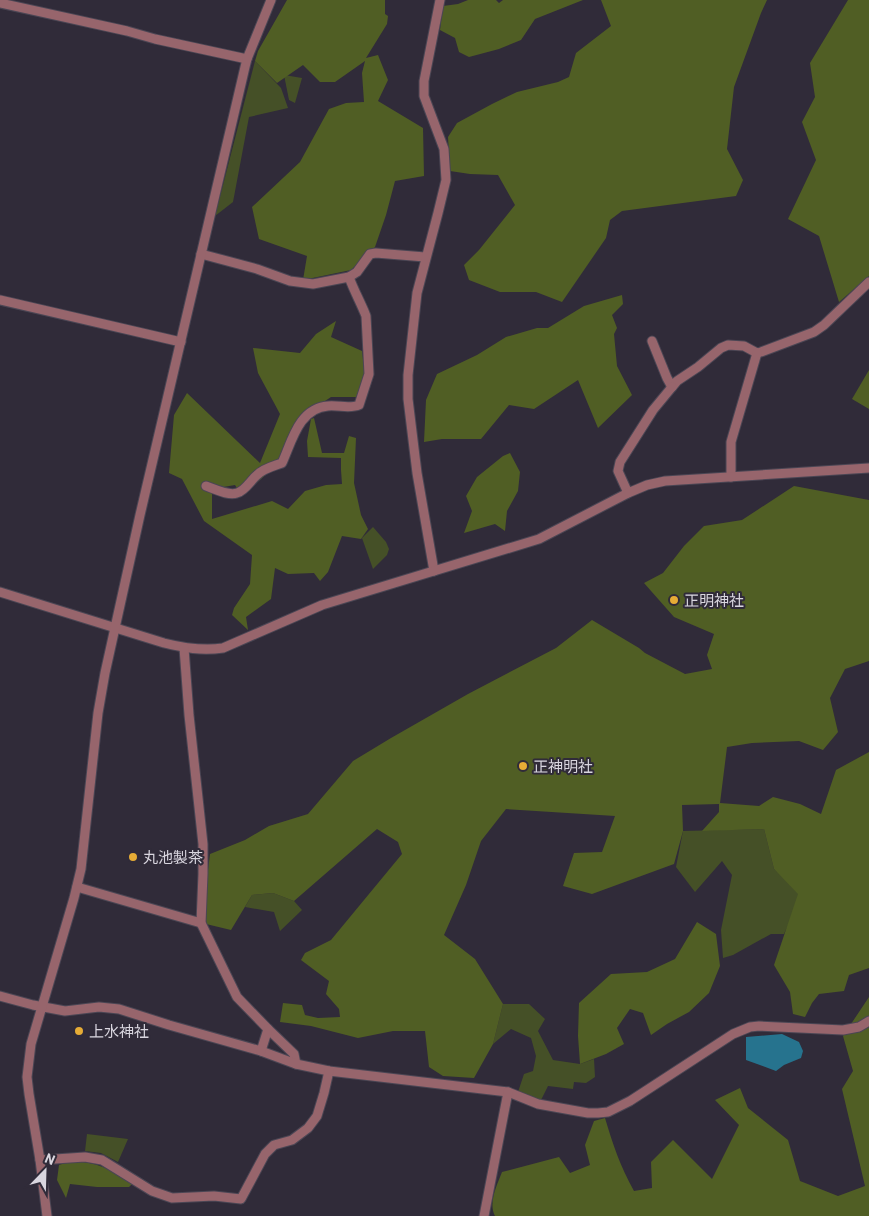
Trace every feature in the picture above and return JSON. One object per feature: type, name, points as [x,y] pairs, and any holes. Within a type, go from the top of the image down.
[{"type":"street","points":[[47,1216],[27,1078],[30,1044],[81,869],[98,713],[115,628],[181,342],[247,59],[271,0]]},
{"type":"street","points":[[434,571],[417,472],[408,399],[408,376],[416,292],[446,180],[444,149],[424,96],[424,81],[440,0]]},
{"type":"street","points":[[0,4],[247,59]]},
{"type":"street","points":[[202,254],[257,269],[290,281],[313,284],[349,277],[357,272],[370,254],[376,252],[426,257]]},
{"type":"street","points":[[206,486],[236,494],[243,490],[259,473],[282,463],[295,431],[301,422],[314,410],[327,406],[355,407],[359,405],[369,374],[366,316],[349,277]]},
{"type":"street","points":[[628,493],[618,471],[620,462],[653,410],[677,380],[728,345],[744,346],[756,353],[814,332],[824,325],[869,282]]},
{"type":"street","points":[[0,300],[181,342]]},
{"type":"street","points":[[652,342],[672,387]]},
{"type":"street","points":[[731,477],[731,442],[756,353]]},
{"type":"street","points":[[0,592],[184,648],[208,650],[223,648],[322,605],[539,539],[628,493],[648,485],[666,481],[869,468]]},
{"type":"street","points":[[184,648],[189,716],[203,844],[201,923],[237,997],[294,1054],[296,1064]]},
{"type":"street","points":[[77,887],[201,923]]},
{"type":"street","points":[[0,996],[65,1011],[99,1007],[119,1009],[261,1051],[296,1064],[369,1077],[508,1092],[538,1104],[598,1114],[608,1112],[630,1101],[733,1034],[750,1027],[843,1030],[859,1027],[869,1021]]},
{"type":"street","points":[[261,1051],[268,1030]]},
{"type":"street","points":[[40,1160],[85,1157],[102,1160],[152,1191],[172,1198],[214,1196],[241,1199],[265,1154],[274,1145],[292,1140],[308,1128],[316,1116],[329,1071]]},
{"type":"street","points":[[484,1216],[508,1092]]},
{"type":"green space","points":[[287,0],[385,0],[385,14],[388,16],[387,24],[366,58],[378,55],[388,80],[378,101],[423,128],[424,176],[395,181],[375,247],[351,270],[303,280],[307,256],[259,239],[252,207],[300,162],[329,109],[346,103],[364,102],[362,73],[365,61],[335,82],[320,82],[303,65],[277,83],[255,61],[258,51]]},
{"type":"green space","points":[[468,0],[496,0],[499,3],[503,0],[583,0],[535,19],[521,40],[499,49],[469,57],[459,52],[455,38],[440,30],[443,6],[458,4]]},
{"type":"green space","points":[[601,0],[767,0],[734,87],[727,149],[743,180],[736,196],[622,211],[610,220],[606,238],[562,302],[536,292],[500,292],[469,280],[464,265],[479,250],[515,205],[498,175],[450,171],[448,137],[457,123],[492,104],[517,92],[558,82],[569,77],[576,53],[611,26]]},
{"type":"green space","points":[[848,0],[869,0],[869,276],[839,302],[819,236],[788,219],[816,160],[802,122],[815,97],[810,63]]},
{"type":"green space","points":[[255,61],[281,88],[288,108],[249,117],[233,202],[215,216]]},
{"type":"green space","points":[[284,75],[302,78],[295,103],[289,100]]},
{"type":"green space","points":[[622,295],[623,304],[612,315],[617,328],[614,334],[617,366],[632,395],[598,428],[578,380],[534,409],[509,405],[481,439],[442,439],[424,442],[426,400],[437,374],[477,355],[506,337],[537,328],[548,328],[584,306]]},
{"type":"green space","points":[[336,321],[331,337],[362,351],[365,376],[357,397],[331,397],[310,411],[288,455],[242,496],[235,485],[212,489],[212,519],[272,501],[288,509],[305,491],[326,485],[342,484],[341,458],[308,457],[307,441],[311,419],[314,418],[322,453],[344,453],[349,436],[356,438],[354,483],[361,515],[368,529],[361,539],[342,536],[328,572],[320,581],[314,573],[288,574],[275,568],[271,599],[246,617],[248,630],[232,615],[234,608],[250,584],[252,555],[204,521],[182,479],[169,473],[174,415],[187,393],[260,463],[280,414],[258,373],[253,348],[300,353],[316,334]]},
{"type":"green space","points":[[869,370],[869,409],[852,399]]},
{"type":"green space","points":[[510,453],[520,472],[518,491],[507,511],[505,531],[495,524],[464,533],[472,511],[466,496],[477,477],[503,456]]},
{"type":"green space","points":[[794,486],[869,500],[869,661],[845,669],[830,698],[838,732],[823,750],[799,741],[752,743],[727,747],[720,803],[759,806],[773,797],[800,804],[821,814],[836,770],[869,752],[869,968],[849,975],[844,991],[819,994],[805,1017],[793,1014],[790,992],[774,965],[798,894],[774,869],[764,829],[702,831],[719,812],[719,804],[682,805],[683,831],[674,864],[592,894],[563,886],[574,853],[602,852],[615,816],[506,809],[481,841],[466,885],[444,935],[475,959],[503,1004],[493,1044],[474,1078],[443,1076],[429,1067],[425,1031],[393,1031],[358,1038],[311,1026],[280,1022],[283,1003],[302,1005],[305,1015],[318,1018],[340,1017],[339,1009],[326,994],[329,981],[301,960],[305,953],[331,940],[402,854],[398,842],[377,829],[294,901],[273,893],[252,895],[231,930],[206,924],[207,878],[210,854],[245,840],[269,826],[308,814],[353,761],[468,694],[556,648],[592,620],[645,653],[685,674],[712,669],[707,655],[714,634],[674,617],[644,583],[663,573],[684,546],[704,526],[742,520]]},
{"type":"green space","points":[[373,527],[386,542],[389,549],[387,555],[373,569],[362,538]]},
{"type":"green space","points":[[764,829],[774,869],[802,895],[784,934],[771,934],[733,955],[723,958],[721,930],[732,875],[722,861],[695,892],[676,867],[683,831]]},
{"type":"green space","points":[[273,893],[294,901],[302,910],[280,931],[274,912],[245,907],[252,895]]},
{"type":"green space","points":[[697,922],[716,934],[720,966],[709,993],[689,1012],[651,1035],[643,1013],[630,1009],[617,1028],[624,1044],[606,1054],[580,1064],[578,1036],[579,1003],[611,974],[647,972],[675,959]]},
{"type":"green space","points":[[869,997],[869,1216],[495,1216],[492,1205],[502,1172],[559,1157],[570,1173],[590,1165],[585,1145],[594,1121],[605,1118],[617,1155],[634,1191],[652,1188],[651,1162],[673,1140],[712,1179],[739,1125],[715,1100],[740,1088],[748,1108],[788,1140],[800,1181],[838,1196],[865,1186],[842,1089],[853,1071],[843,1036]]},
{"type":"green space","points":[[503,1004],[529,1004],[545,1019],[538,1031],[553,1060],[580,1064],[594,1059],[595,1077],[586,1083],[574,1082],[573,1089],[548,1086],[541,1100],[518,1092],[524,1074],[533,1071],[536,1056],[531,1038],[511,1029],[493,1044]]},
{"type":"green space","points":[[87,1134],[128,1139],[118,1162],[101,1153],[85,1151]]},
{"type":"green space","points":[[71,1161],[103,1167],[118,1174],[132,1184],[129,1187],[97,1187],[70,1184],[66,1198],[57,1180],[59,1165]]},
{"type":"water","points":[[782,1034],[799,1042],[803,1051],[801,1058],[784,1065],[776,1071],[746,1060],[746,1037]]},
{"type":"place","name":"正明神社","points":[[674,600]]},
{"type":"place","name":"正神明社","points":[[523,766]]},
{"type":"place","name":"丸池製茶","points":[[133,857]]},
{"type":"place","name":"上水神社","points":[[79,1031]]}]
